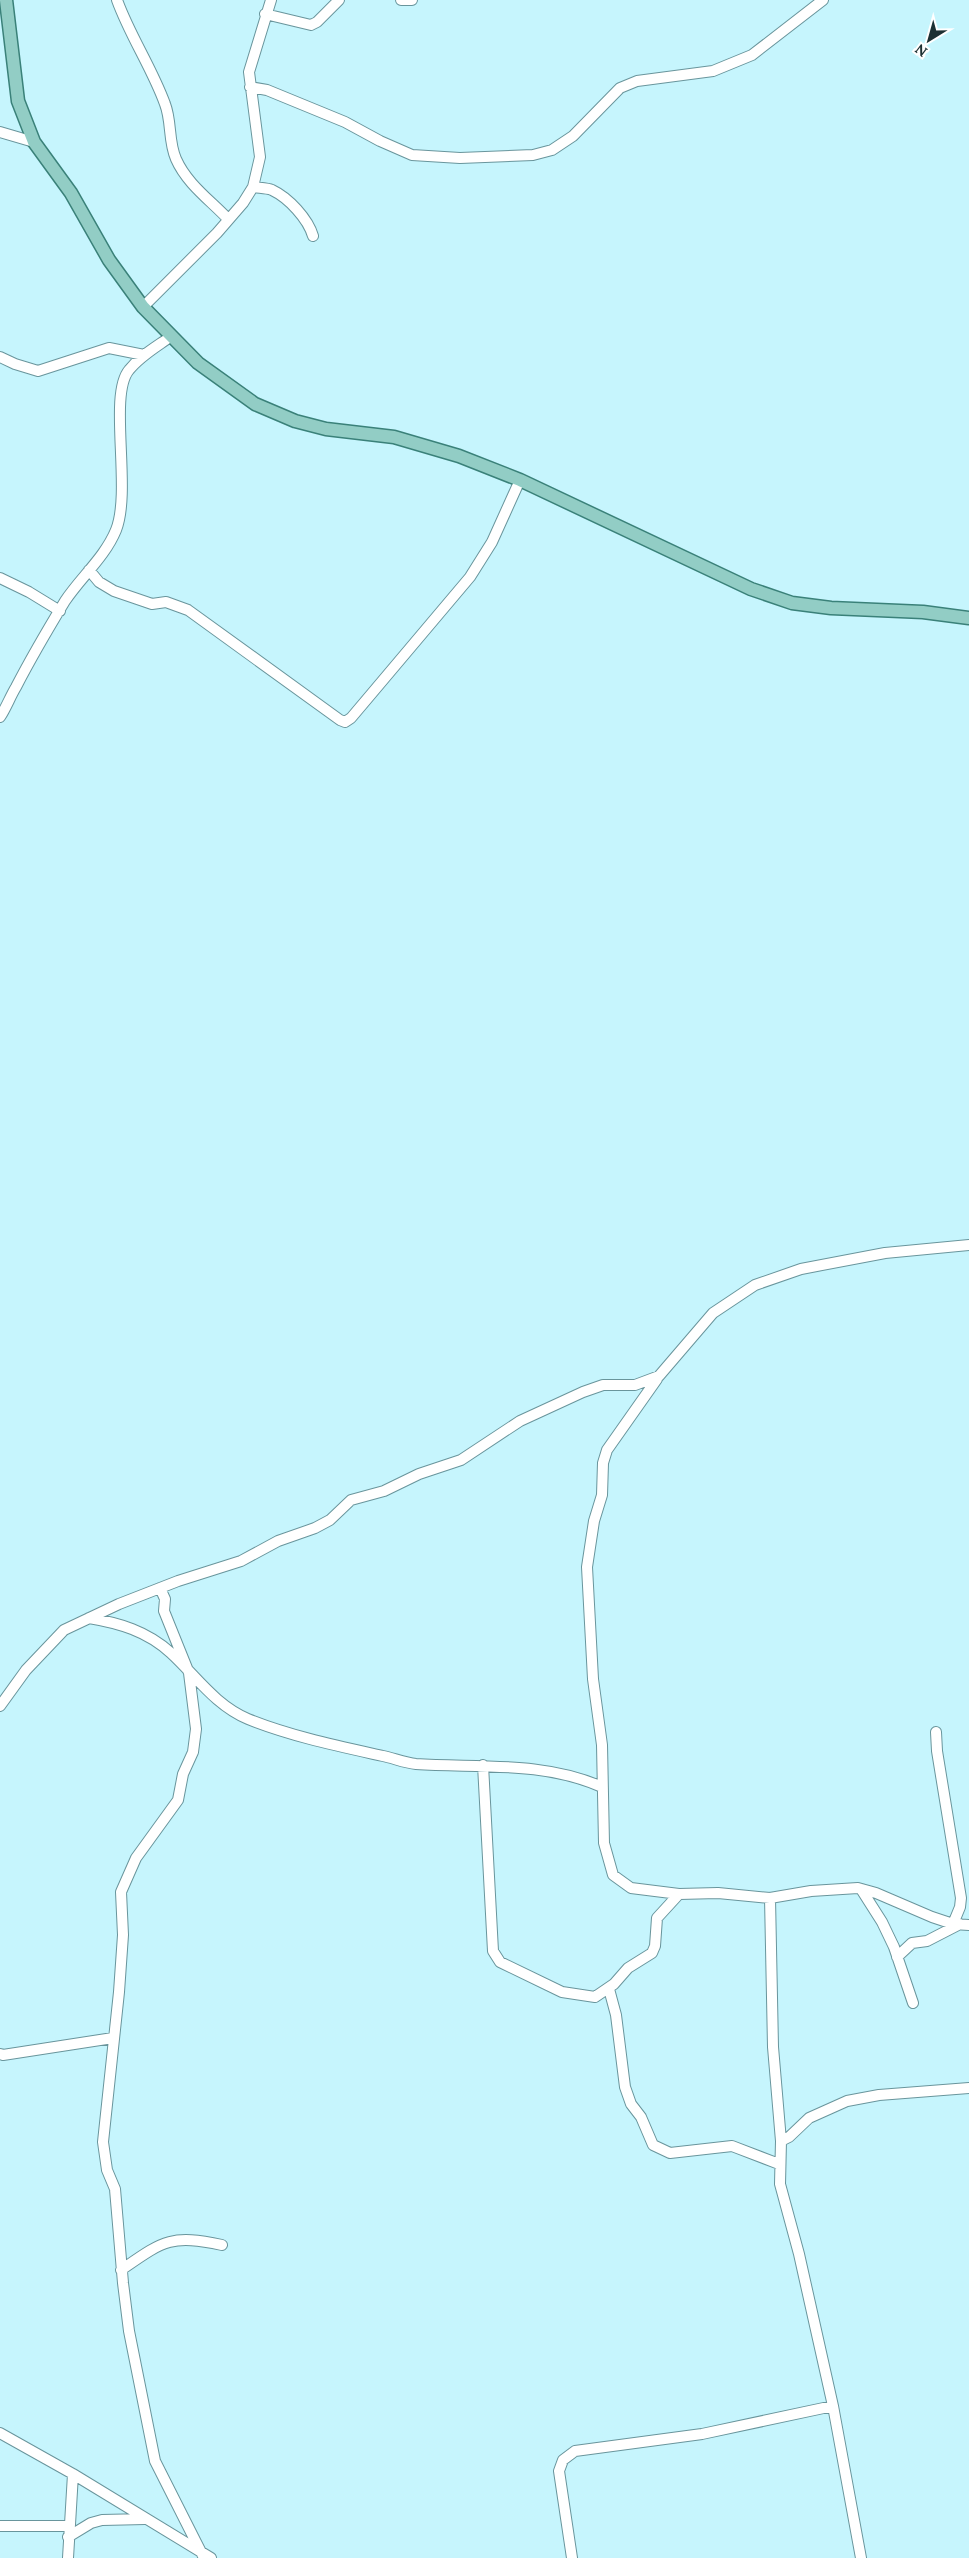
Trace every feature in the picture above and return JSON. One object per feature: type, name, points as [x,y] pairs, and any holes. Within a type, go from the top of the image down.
[{"type":"main road","points":[[6,0],[4,23],[18,101],[34,142],[71,193],[109,260],[143,307],[170,337],[198,363],[255,404],[295,421],[326,429],[394,438],[431,446],[520,480],[751,589],[792,603],[831,608],[923,612],[969,618]]},
{"type":"street","points":[[117,0],[133,36],[148,62],[164,101],[169,115],[170,140],[176,159],[194,185],[228,219]]},
{"type":"street","points":[[143,307],[184,267],[243,203],[253,187],[260,157],[249,72],[265,14],[271,0]]},
{"type":"street","points":[[265,14],[312,24],[317,22],[339,0]]},
{"type":"street","points":[[401,0],[412,0]]},
{"type":"street","points":[[250,87],[267,90],[345,122],[412,154],[460,158],[533,155],[552,150],[573,136],[620,88],[637,80],[713,71],[752,55],[823,0]]},
{"type":"street","points":[[0,132],[34,142]]},
{"type":"street","points":[[253,187],[271,190],[299,211],[306,218],[314,236]]},
{"type":"street","points":[[0,717],[78,582],[112,538],[119,519],[122,476],[120,393],[122,380],[128,370],[144,355],[170,337]]},
{"type":"street","points":[[0,357],[38,371],[109,348],[144,355]]},
{"type":"street","points":[[89,570],[99,582],[114,592],[152,604],[166,602],[188,610],[345,722],[370,697],[470,577],[492,542],[520,480]]},
{"type":"street","points":[[0,578],[29,592],[60,611]]},
{"type":"street","points":[[961,1924],[861,1889],[812,1891],[770,1898],[718,1893],[679,1894],[631,1888],[613,1875],[604,1843],[602,1745],[592,1670],[587,1567],[594,1521],[602,1495],[603,1463],[607,1450],[659,1376],[714,1313],[755,1285],[801,1268],[884,1253],[969,1245]]},
{"type":"street","points":[[0,1706],[26,1670],[55,1638],[88,1618],[160,1588],[241,1561],[278,1541],[315,1528],[330,1520],[351,1500],[384,1491],[419,1474],[461,1460],[520,1421],[583,1392],[604,1385],[635,1385],[659,1376]]},
{"type":"street","points":[[160,1588],[165,1598],[164,1611],[189,1673],[196,1729],[193,1752],[183,1774],[178,1800],[136,1858],[121,1892],[123,1935],[120,1992],[113,2038],[103,2142],[107,2170],[115,2189],[121,2270],[129,2331],[155,2461],[206,2556]]},
{"type":"street","points":[[88,1618],[114,1622],[152,1638],[170,1653],[206,1691],[248,1719],[337,1746],[414,1764],[539,1770],[588,1780],[602,1786]]},
{"type":"street","points":[[936,1732],[937,1751],[961,1898],[961,1924]]},
{"type":"street","points":[[483,1766],[494,1956],[507,1966],[562,1992],[595,1997],[609,1989],[628,1968],[652,1953],[655,1946],[657,1918],[679,1894]]},
{"type":"street","points":[[861,1889],[882,1922],[913,2003]]},
{"type":"street","points":[[770,1898],[773,2047],[781,2141],[780,2184],[799,2254],[833,2406],[861,2558]]},
{"type":"street","points":[[897,1957],[912,1944],[927,1941],[961,1924]]},
{"type":"street","points":[[609,1989],[616,2015],[625,2087],[631,2104],[641,2117],[653,2145],[670,2153],[732,2146],[779,2164]]},
{"type":"street","points":[[0,2054],[113,2038]]},
{"type":"street","points":[[781,2141],[789,2137],[809,2118],[847,2101],[879,2095],[969,2088]]},
{"type":"street","points":[[121,2270],[156,2245],[177,2238],[222,2245]]},
{"type":"street","points":[[572,2558],[558,2471],[563,2460],[575,2451],[702,2434],[833,2406]]},
{"type":"street","points":[[0,2433],[73,2474],[206,2556]]},
{"type":"street","points":[[68,2558],[73,2474]]},
{"type":"street","points":[[68,2537],[92,2523],[146,2519]]},
{"type":"street","points":[[0,2526],[69,2526]]}]
